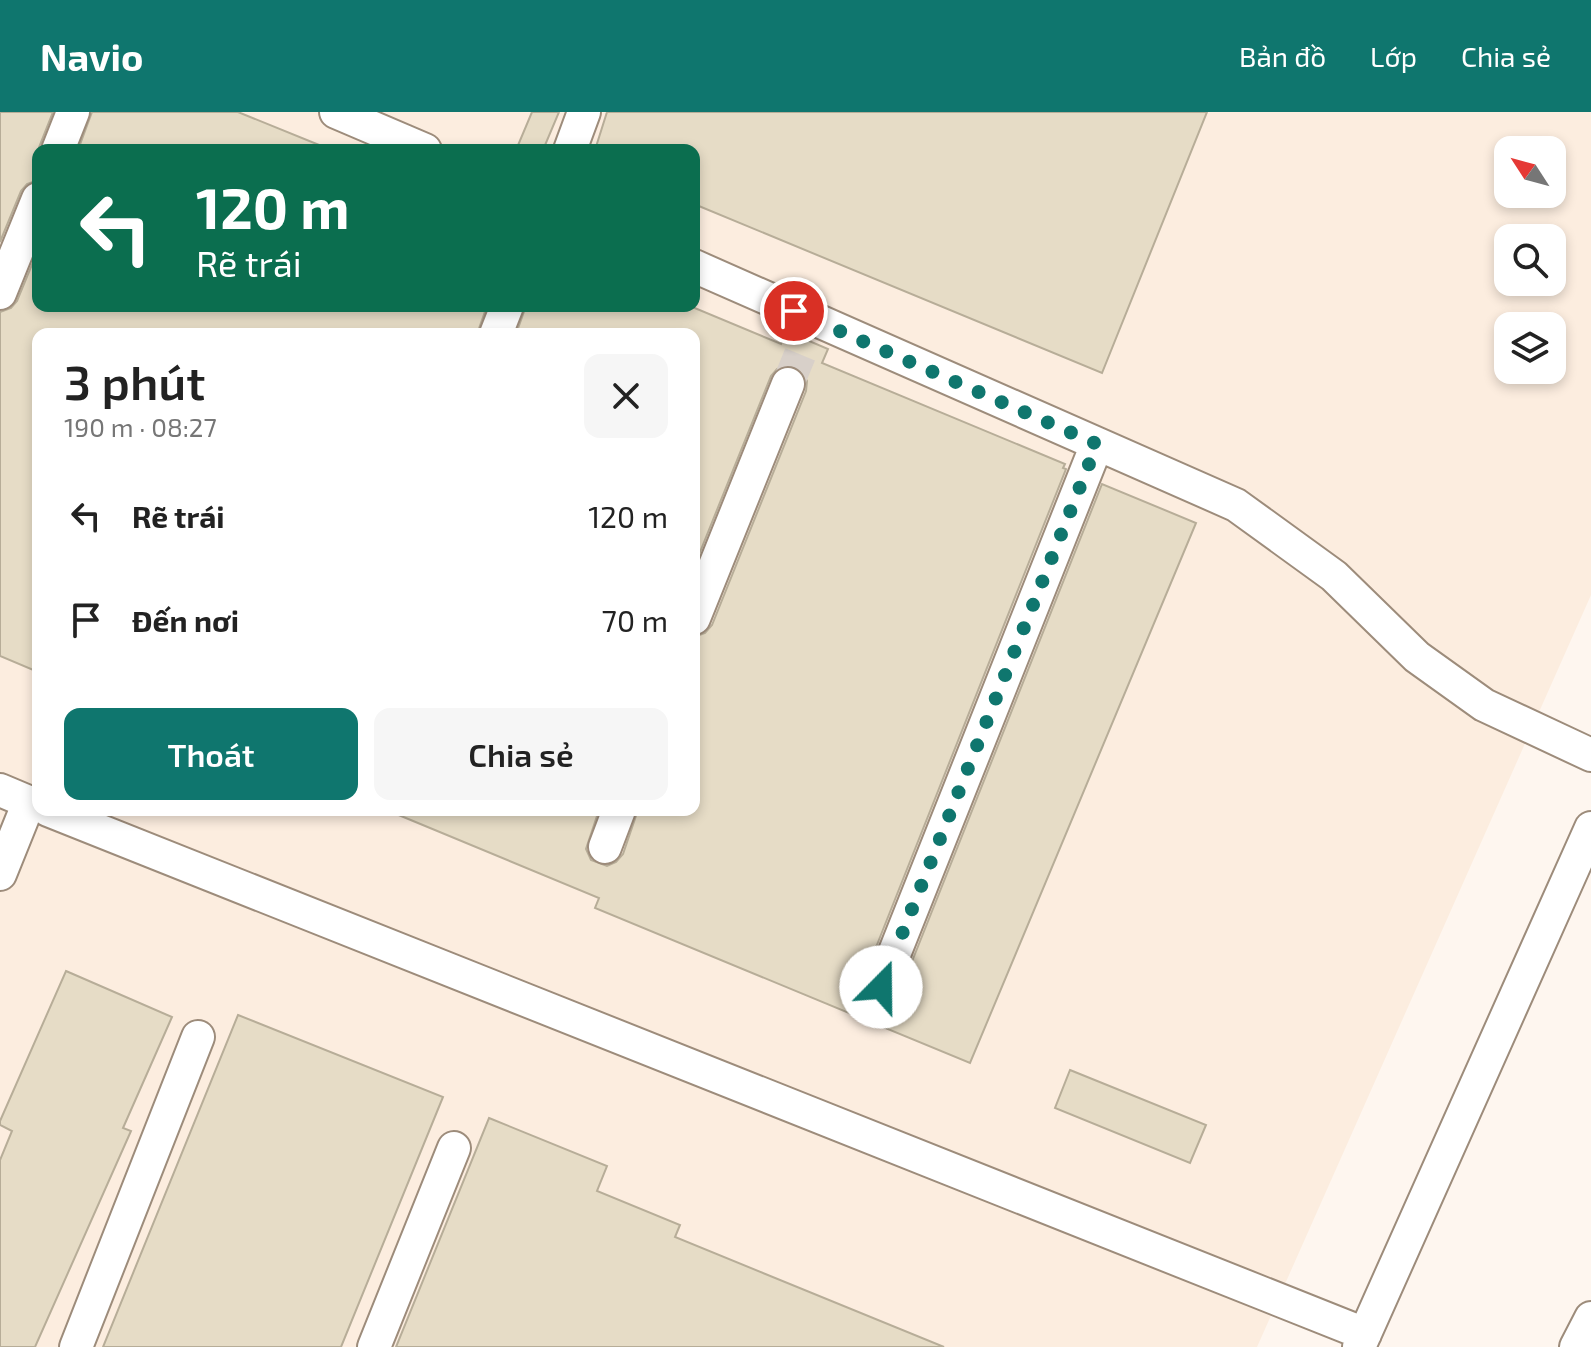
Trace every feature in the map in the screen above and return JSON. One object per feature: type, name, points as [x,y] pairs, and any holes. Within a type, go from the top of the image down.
[{"type":"street","points":[[60,144],[73,112]]},
{"type":"street","points":[[336,112],[411,144]]},
{"type":"street","points":[[572,144],[584,112]]},
{"type":"street","points":[[0,293],[32,214]]},
{"type":"street","points":[[700,269],[813,331],[1097,444],[1236,505],[1334,576],[1417,657],[1484,705],[1591,755]]},
{"type":"street","points":[[700,603],[788,384]]},
{"type":"street","points":[[881,987],[1097,444]]},
{"type":"street","points":[[0,874],[29,802]]},
{"type":"street","points":[[64,816],[1362,1340],[1591,828]]},
{"type":"street","points":[[605,847],[617,816]]},
{"type":"street","points":[[76,1347],[198,1037]]},
{"type":"street","points":[[374,1347],[454,1148]]},
{"type":"street","points":[[1576,1347],[1591,1318]]},
{"type":"shaded area","points":[[0,112],[1591,112],[1591,595],[1257,1347],[0,1347]]},
{"type":"building","points":[[0,112],[53,112],[40,144],[32,144],[32,182],[21,191],[0,242]]},
{"type":"building","points":[[92,112],[238,112],[317,144],[80,144]]},
{"type":"building","points":[[532,112],[559,112],[546,144],[519,144]]},
{"type":"building","points":[[607,112],[1207,112],[1102,373],[700,206],[700,144],[597,144]]},
{"type":"building","points":[[32,265],[32,312],[485,312],[479,328],[32,328],[32,669],[0,656],[0,312],[11,308]]},
{"type":"building","points":[[700,310],[781,344],[786,331],[828,349],[822,363],[1065,464],[1063,468],[1066,469],[863,980],[866,998],[875,1005],[892,1002],[899,994],[1102,484],[1196,523],[970,1063],[595,908],[599,898],[401,816],[597,816],[586,849],[591,860],[607,866],[623,854],[636,816],[700,816],[700,635],[712,625],[806,391],[807,381],[802,372],[786,365],[771,376],[700,552],[700,328],[518,328],[524,312]]},
{"type":"building","points":[[66,971],[172,1017],[123,1128],[131,1131],[35,1347],[0,1347],[0,1160],[12,1131],[0,1125],[0,1121]]},
{"type":"building","points":[[238,1015],[443,1097],[341,1347],[103,1347]]},
{"type":"building","points":[[1070,1070],[1206,1125],[1190,1163],[1055,1108]]},
{"type":"building","points":[[489,1118],[607,1166],[597,1191],[680,1225],[675,1237],[944,1347],[396,1347]]},
{"type":"tunnel","points":[[788,384],[806,340]]},
{"type":"route","points":[[794,311],[1097,444],[881,987]]}]
